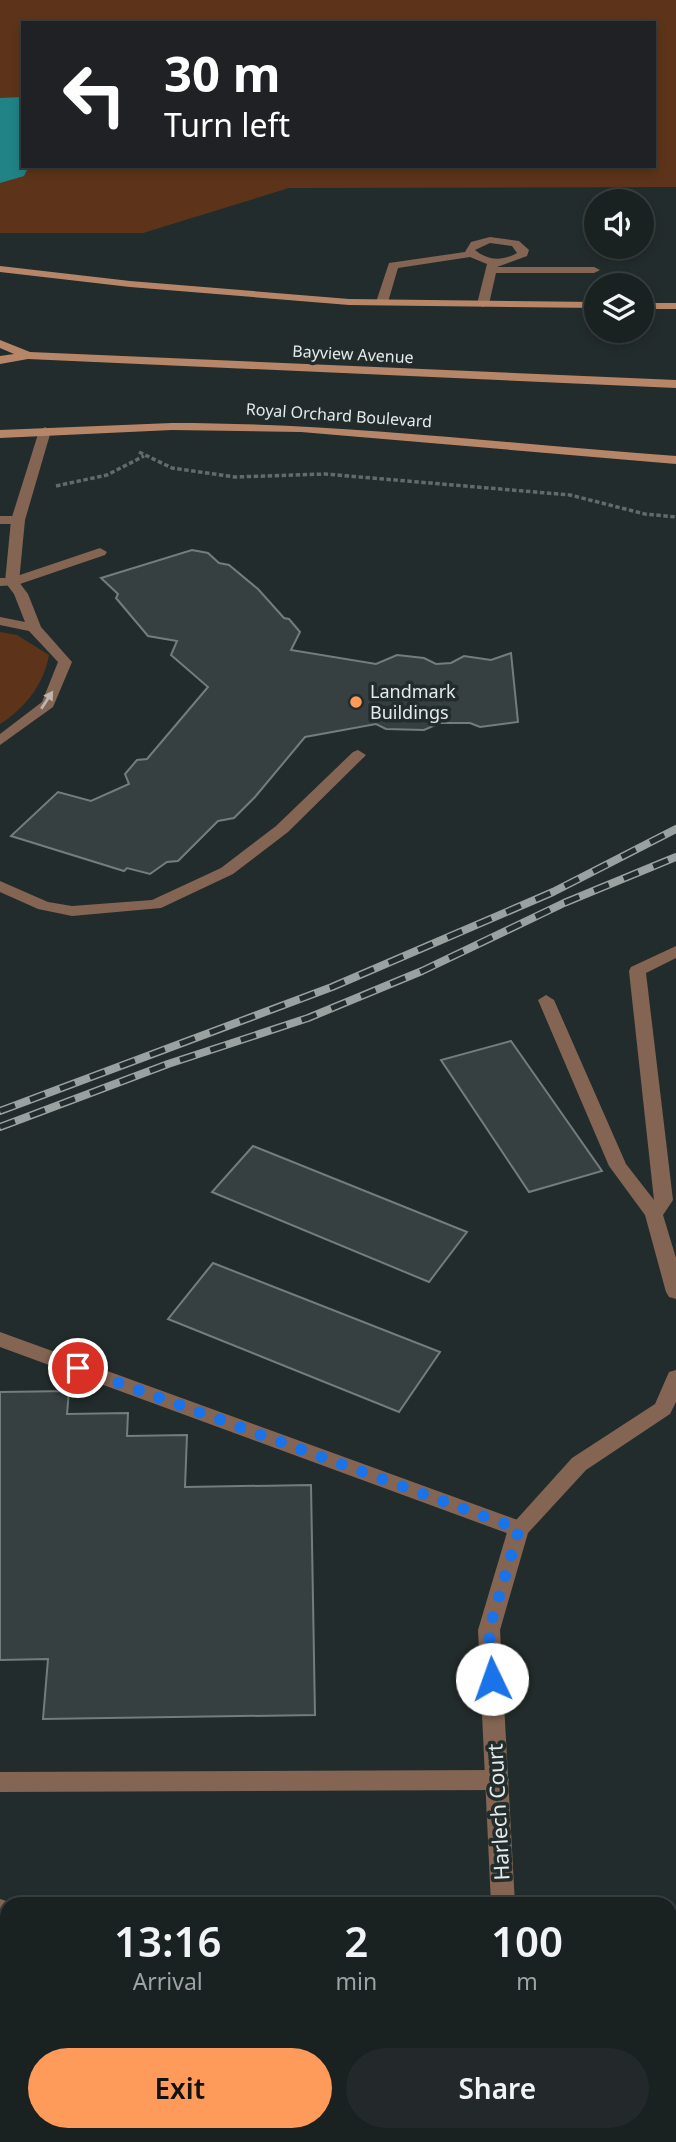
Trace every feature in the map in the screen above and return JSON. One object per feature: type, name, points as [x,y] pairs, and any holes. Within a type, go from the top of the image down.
[{"type":"street","points":[[471,254],[470,250],[475,244],[490,240],[515,243],[523,250],[523,254],[513,260],[492,266]]},
{"type":"street","points":[[382,302],[393,265],[471,254],[492,266],[594,270]]},
{"type":"street","points":[[483,304],[492,266]]},
{"type":"street","points":[[0,269],[239,294],[382,302],[584,305]]},
{"type":"street","points":[[654,306],[676,306]]},
{"type":"street","name":"Bayview Avenue","points":[[0,344],[28,355]]},
{"type":"street","name":"Bayview Avenue","points":[[0,360],[28,355],[676,384]]},
{"type":"street","name":"Royal Orchard Boulevard","points":[[0,434],[103,426],[256,427],[358,432],[590,455],[676,460]]},
{"type":"street","points":[[0,592],[6,582],[18,520],[46,431]]},
{"type":"street","points":[[0,520],[18,520]]},
{"type":"street","points":[[6,582],[100,552]]},
{"type":"street","points":[[0,741],[48,704],[65,662],[34,628],[22,594],[6,582]]},
{"type":"street","points":[[0,621],[34,628]]},
{"type":"street","points":[[0,886],[44,906],[72,911],[155,905],[228,871],[282,829],[358,755]]},
{"type":"street","points":[[654,1214],[664,1200],[637,971],[676,951]]},
{"type":"street","points":[[546,1000],[618,1166],[654,1214],[676,1292]]},
{"type":"street","points":[[0,1339],[519,1529]]},
{"type":"street","name":"Harlech Court","points":[[503,1897],[489,1630],[519,1529],[579,1464],[663,1409],[676,1377]]},
{"type":"street","points":[[0,1782],[497,1780]]},
{"type":"path","points":[[135,450],[172,468],[235,477],[325,474],[393,479],[569,495],[645,514],[676,517]]},
{"type":"path","points":[[52,486],[107,475],[144,456]]},
{"type":"shaded area","points":[[0,0],[676,0],[676,187],[289,188],[143,233],[0,233]]},
{"type":"shaded area","points":[[0,632],[17,635],[49,655],[43,676],[32,694],[18,711],[0,724]]},
{"type":"water","points":[[21,97],[21,168],[28,168],[24,176],[0,183],[0,98]]},
{"type":"building","name":"Landmark Buildings","points":[[192,550],[208,553],[219,563],[229,565],[258,589],[284,618],[289,619],[300,632],[291,650],[376,664],[397,655],[424,658],[436,664],[451,663],[464,656],[491,660],[511,653],[518,722],[480,727],[470,723],[440,723],[424,730],[386,729],[376,724],[305,737],[234,818],[218,821],[178,861],[167,862],[150,874],[127,868],[124,871],[11,836],[58,792],[91,801],[129,784],[125,774],[137,760],[147,759],[208,687],[171,655],[177,641],[148,636],[116,598],[118,594],[101,578]]},
{"type":"building","points":[[511,1041],[602,1171],[529,1192],[441,1060]]},
{"type":"building","points":[[253,1146],[467,1232],[429,1282],[212,1192]]},
{"type":"building","points":[[213,1263],[440,1352],[399,1412],[168,1319]]},
{"type":"building","points":[[69,1391],[67,1414],[128,1413],[127,1436],[187,1435],[185,1487],[311,1485],[315,1715],[43,1719],[48,1659],[0,1660],[0,1392]]},
{"type":"railway","points":[[0,1111],[332,987],[553,892],[676,829]]},
{"type":"railway","points":[[0,1127],[168,1064],[308,1018],[422,971],[564,903],[676,857]]},
{"type":"place","name":"Landmark Buildings","points":[[356,702]]},
{"type":"route","points":[[78,1368],[519,1529],[489,1630],[492,1679]]}]
